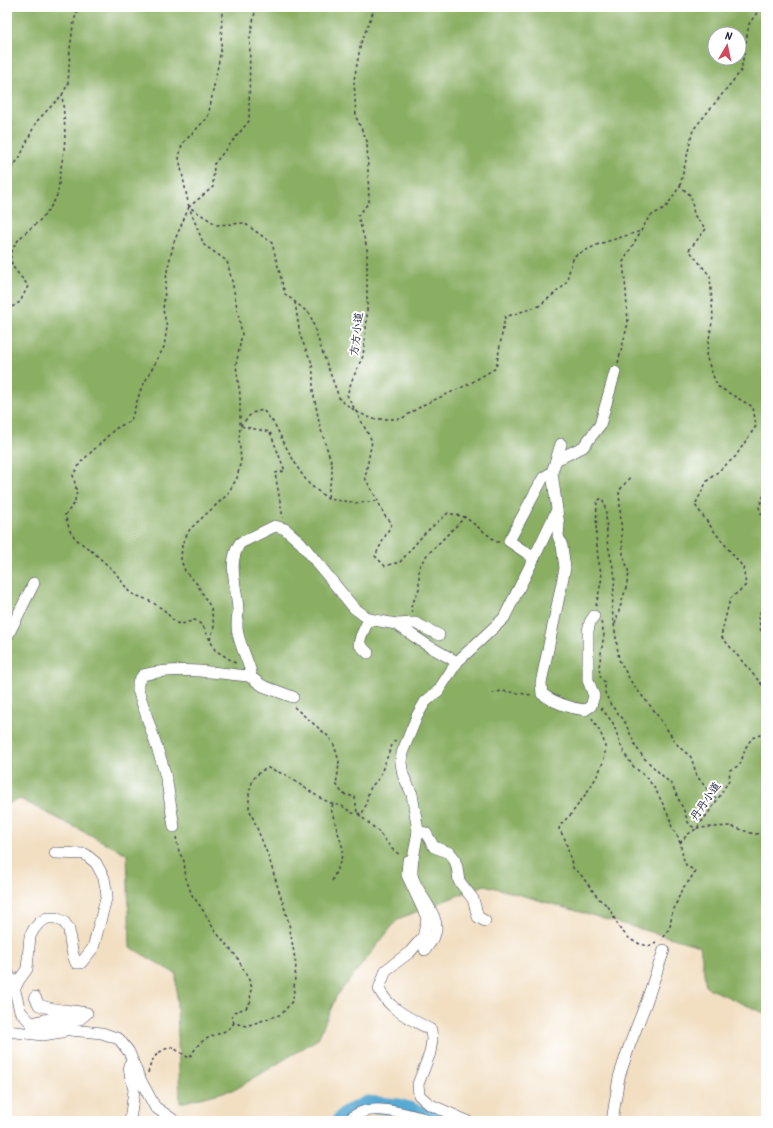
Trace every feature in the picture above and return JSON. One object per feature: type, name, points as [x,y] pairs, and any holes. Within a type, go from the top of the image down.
[{"type":"street","points":[[556,460],[582,447],[600,425],[615,372]]},
{"type":"street","points":[[561,444],[552,472],[559,525],[558,536],[562,546],[565,568],[542,683],[542,694],[553,701],[576,709],[585,710],[591,706],[594,696],[588,680],[588,631],[590,622],[594,616]]},
{"type":"street","points":[[534,558],[509,541],[543,478],[552,472]]},
{"type":"street","points":[[467,1121],[429,1104],[420,1095],[418,1084],[430,1053],[432,1040],[431,1030],[399,1012],[382,995],[380,989],[386,970],[410,952],[423,937],[427,918],[407,875],[418,830],[412,794],[403,775],[401,763],[402,753],[417,716],[425,702],[438,691],[457,662],[504,618],[557,510]]},
{"type":"street","points":[[287,695],[263,686],[250,674],[237,633],[236,622],[238,612],[233,568],[237,547],[246,539],[275,526],[285,529],[301,543],[354,608],[369,619],[396,624],[415,623],[439,635]]},
{"type":"street","points":[[7,637],[34,583]]},
{"type":"street","points":[[368,653],[359,644],[369,619]]},
{"type":"street","points":[[396,624],[427,645],[457,662]]},
{"type":"street","points":[[174,828],[167,782],[138,690],[138,682],[143,675],[153,672],[170,671],[250,674]]},
{"type":"street","points":[[418,830],[426,833],[434,847],[450,853],[454,858],[459,881],[472,899],[478,917],[485,921]]},
{"type":"street","points":[[14,990],[27,969],[30,936],[37,926],[47,918],[56,918],[64,922],[69,929],[73,955],[76,963],[81,964],[93,948],[107,895],[104,878],[96,863],[85,854],[55,853]]},
{"type":"street","points":[[410,860],[412,875],[434,917],[436,927],[435,934],[425,950]]},
{"type":"street","points":[[612,1121],[619,1077],[646,1002],[663,945]]},
{"type":"street","points":[[7,970],[20,1011],[31,1023],[59,1029],[102,1033],[119,1039],[129,1052],[138,1075],[155,1107],[175,1121]]},
{"type":"street","points":[[31,1023],[48,1019],[73,1021],[80,1019],[87,1012],[49,1009],[39,1005],[36,997]]},
{"type":"street","points":[[7,1031],[43,1035],[70,1030]]},
{"type":"street","points":[[129,1052],[130,1074],[134,1090],[130,1121]]},
{"type":"street","points":[[348,1121],[363,1112],[376,1109],[425,1120],[429,1104]]},
{"type":"path","points":[[7,172],[19,159],[36,122],[62,95],[68,84],[70,48],[73,26],[78,7]]},
{"type":"path","points":[[210,640],[214,626],[211,608],[197,584],[185,571],[181,560],[182,544],[190,529],[227,495],[237,478],[241,460],[239,439],[240,395],[236,365],[242,334],[227,261],[204,245],[189,207],[179,158],[182,144],[208,117],[221,50],[223,7]]},
{"type":"path","points":[[250,674],[214,650],[203,626],[195,620],[182,624],[176,623],[163,609],[148,600],[130,593],[115,572],[76,539],[70,531],[65,515],[74,504],[77,492],[73,475],[81,462],[115,429],[131,420],[141,389],[164,346],[167,327],[163,310],[167,271],[174,242],[189,207],[213,187],[214,164],[250,121],[250,37],[256,7]]},
{"type":"path","name":"方方小道","points":[[375,7],[361,43],[354,80],[356,117],[367,141],[370,202],[358,216],[367,248],[367,319],[363,356],[347,395],[372,441],[365,478],[384,515],[392,522],[374,556],[385,566],[400,562],[424,534],[448,513],[465,517]]},
{"type":"path","points":[[615,372],[628,323],[623,262],[649,217],[666,207],[680,186],[693,130],[742,71],[749,24],[761,7]]},
{"type":"path","points":[[7,310],[20,302],[28,286],[13,267],[11,254],[20,239],[42,218],[58,193],[64,149],[64,109],[62,95]]},
{"type":"path","points":[[680,186],[691,196],[694,215],[706,228],[689,250],[710,276],[713,317],[706,356],[717,386],[753,407],[756,426],[735,457],[707,481],[695,505],[743,567],[746,585],[730,599],[721,636],[766,688]]},
{"type":"path","points":[[189,207],[217,225],[244,223],[272,243],[285,294],[310,314],[340,400],[356,412],[373,419],[401,419],[423,405],[469,384],[496,368],[505,317],[539,306],[565,285],[574,256],[599,244],[641,231]]},
{"type":"path","points":[[295,302],[300,336],[312,363],[313,391],[320,427],[332,464],[332,477],[328,499]]},
{"type":"path","points":[[240,426],[252,413],[262,410],[274,423],[285,446],[309,484],[328,499],[358,503],[378,501]]},
{"type":"path","points":[[240,426],[270,432],[285,471],[275,474],[285,529]]},
{"type":"path","points":[[614,625],[626,588],[628,573],[623,554],[619,491],[630,477]]},
{"type":"path","points":[[766,490],[759,507],[766,527]]},
{"type":"path","points":[[588,708],[602,737],[605,747],[602,762],[594,781],[570,817],[561,824],[559,829],[565,839],[573,868],[581,875],[599,899],[608,906],[620,929],[631,940],[649,946],[663,945],[670,927],[672,914],[682,889],[690,880],[695,871],[686,865],[680,843],[672,828],[666,809],[655,789],[648,779],[633,766],[626,756],[613,723],[594,696],[598,688],[600,676],[599,668],[604,634],[600,619],[594,616],[602,577],[598,558],[596,536],[597,501],[602,498],[606,511],[607,541],[615,576],[612,609],[619,660],[633,685],[653,709],[679,747],[691,757],[697,776],[718,800]]},
{"type":"path","points":[[415,623],[411,607],[419,589],[419,567],[426,556],[465,517],[497,542],[509,541]]},
{"type":"path","points":[[766,600],[759,615],[760,628],[766,642]]},
{"type":"path","points":[[600,676],[605,683],[605,693],[624,720],[636,747],[644,758],[672,785],[691,826],[697,828],[730,826],[754,834],[766,833]]},
{"type":"path","points":[[492,694],[502,691],[531,695],[542,694]]},
{"type":"path","points":[[287,695],[286,703],[296,708],[329,736],[334,744],[339,761],[336,784],[343,794],[355,797],[357,813],[378,830],[392,849],[410,860]]},
{"type":"path","name":"丹丹小道","points":[[680,843],[687,835],[697,828],[718,800],[729,780],[730,770],[740,765],[746,747],[752,738],[766,733]]},
{"type":"path","points":[[148,1074],[151,1062],[156,1055],[166,1048],[172,1046],[189,1058],[196,1047],[205,1039],[218,1034],[234,1024],[246,1026],[282,1014],[293,1000],[296,965],[289,924],[269,858],[249,808],[253,779],[261,771],[268,768],[286,775],[320,798],[342,806],[352,813],[362,814],[371,787],[379,778],[392,744],[398,736]]},
{"type":"path","points":[[332,880],[341,860],[343,849],[331,809],[333,804]]},
{"type":"path","points":[[174,828],[179,852],[184,860],[186,879],[192,895],[215,931],[241,964],[252,988],[250,993],[250,1001],[246,1008],[234,1012],[232,1018],[234,1024]]},
{"type":"green space","points":[[7,7],[766,7],[766,1014],[706,987],[700,946],[485,885],[398,919],[336,997],[318,1039],[236,1089],[180,1103],[176,974],[130,947],[127,854],[20,799],[7,804]]},
{"type":"waterway","points":[[340,1121],[346,1114],[368,1104],[399,1107],[442,1121]]}]
